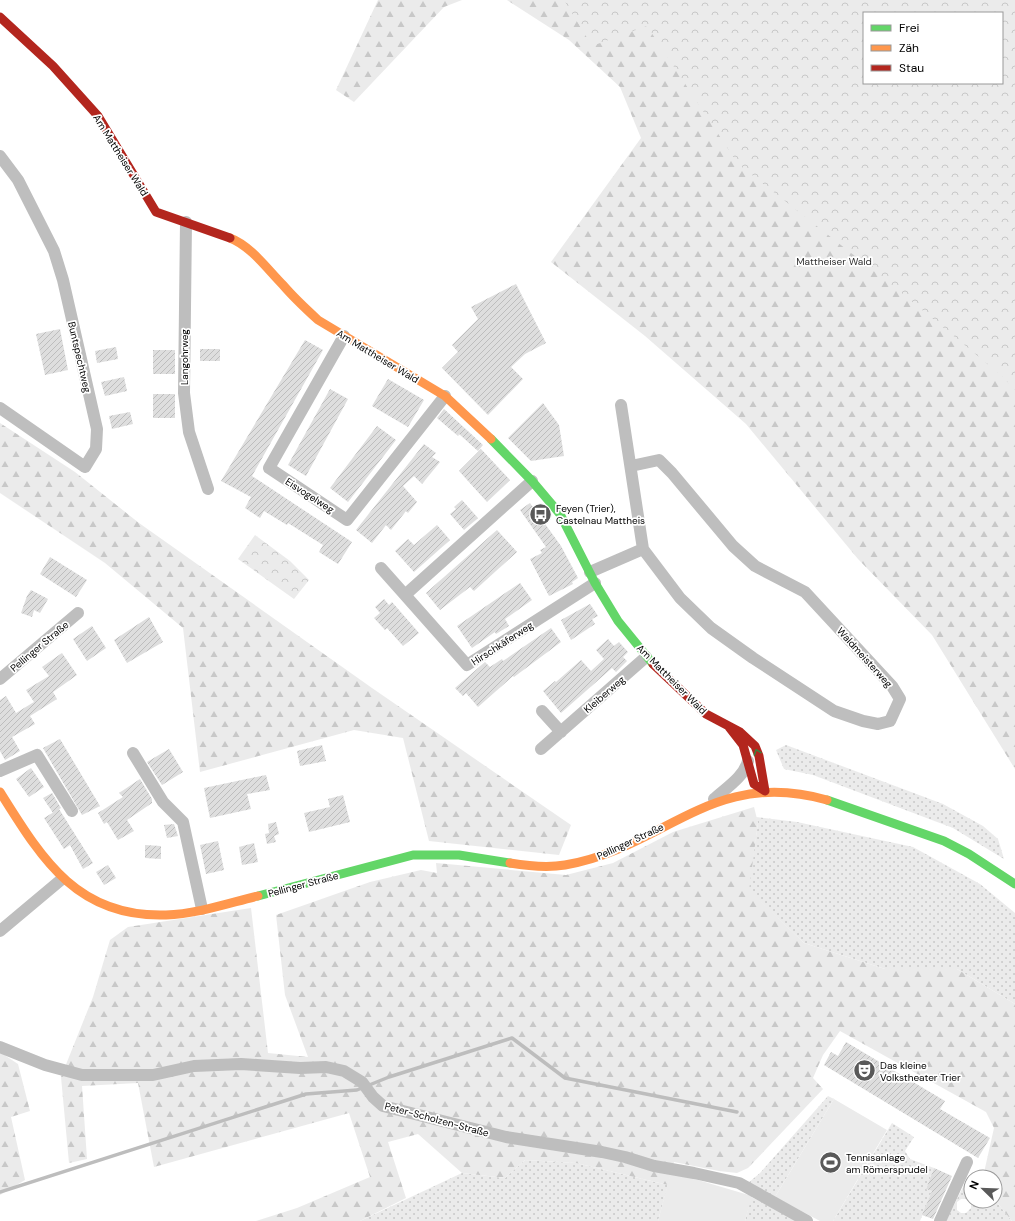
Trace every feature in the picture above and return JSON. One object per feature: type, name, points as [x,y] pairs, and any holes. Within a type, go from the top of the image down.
[{"type":"street","name":"Am Mattheiser Wald","points":[[0,17],[54,66],[98,116],[156,212],[235,240],[254,255],[300,304],[318,320],[445,396],[482,430],[532,481],[560,514],[595,583],[618,622],[646,656],[706,714],[720,720],[748,738],[755,746],[759,756],[765,791],[759,789],[752,782],[745,749],[730,727]]},
{"type":"street","name":"Buntspechtweg","points":[[0,156],[18,180],[54,251],[63,280],[97,429],[96,449],[84,467],[0,408]]},
{"type":"street","name":"Langohrweg","points":[[186,222],[184,393],[189,432],[208,489]]},
{"type":"street","name":"Eisvogelweg","points":[[344,336],[269,468],[347,520],[445,396]]},
{"type":"street","name":"Waldmeisterweg","points":[[621,405],[644,550],[680,598],[711,628],[753,658],[834,711],[863,721],[878,724],[890,721],[900,699],[892,686],[806,592],[755,566],[733,546],[672,473],[659,460],[631,466]]},
{"type":"street","points":[[405,595],[532,481]]},
{"type":"street","points":[[590,572],[644,550]]},
{"type":"street","name":"Hirschkäferweg","points":[[381,568],[467,665],[595,583]]},
{"type":"street","name":"Pellinger Straße","points":[[0,678],[78,613]]},
{"type":"street","name":"Kleiberweg","points":[[542,749],[646,656]]},
{"type":"street","points":[[542,711],[561,732]]},
{"type":"street","points":[[133,753],[162,802],[183,822],[202,909]]},
{"type":"street","points":[[0,771],[37,756],[72,811]]},
{"type":"street","points":[[709,804],[739,776],[745,769],[748,760]]},
{"type":"street","name":"Pellinger Straße","points":[[0,792],[36,850],[62,880],[96,902],[126,912],[166,915],[202,909],[422,854],[460,856],[518,864],[546,866],[579,862],[597,858],[614,851],[709,804],[733,796],[765,791],[792,791],[821,797],[932,836],[954,846],[1015,884]]},
{"type":"street","points":[[0,931],[62,880]]},
{"type":"street","name":"Peter-Scholzen-Straße","points":[[0,1047],[45,1065],[82,1075],[153,1075],[194,1066],[241,1064],[300,1068],[326,1067],[344,1071],[362,1082],[373,1097],[383,1106],[506,1137],[602,1152],[654,1166],[694,1172],[740,1183],[807,1221]]},
{"type":"street","points":[[940,1221],[966,1162]]},
{"type":"green space","points":[[378,0],[462,0],[444,7],[354,102],[336,90]]},
{"type":"green space","name":"Mattheiser Wald","points":[[507,0],[1015,0],[1015,769],[932,635],[858,559],[746,424],[645,336],[551,262],[641,138],[620,87],[569,40]]},
{"type":"green space","name":"Mattheiser Wald","points":[[564,0],[1015,0],[1015,390],[1002,376],[893,286],[738,164],[647,26],[592,46]]},
{"type":"green space","points":[[0,423],[75,472],[139,523],[372,688],[571,825],[559,855],[429,841],[403,738],[354,730],[200,772],[183,628],[105,563],[0,493]]},
{"type":"green space","points":[[255,535],[290,561],[309,580],[294,599],[238,559]]},
{"type":"green space","points":[[786,745],[943,804],[983,826],[998,839],[1004,859],[953,828],[813,775],[784,769],[776,750]]},
{"type":"green space","points":[[754,807],[758,823],[749,890],[804,943],[885,969],[957,969],[1015,1004],[1015,1221],[1012,1221],[1002,1209],[1003,1169],[985,1169],[994,1128],[986,1112],[840,1031],[823,1055],[813,1078],[823,1089],[748,1168],[737,1173],[674,1162],[668,1185],[576,1163],[525,1160],[505,1178],[462,1173],[418,1134],[388,1142],[406,1198],[360,1221],[256,1221],[297,1208],[370,1177],[349,1113],[154,1167],[138,1083],[82,1086],[87,1159],[69,1163],[61,1077],[93,997],[110,940],[128,927],[251,908],[268,1053],[308,1057],[285,995],[276,915],[370,882],[421,870],[437,873],[436,863],[566,875],[613,863],[673,832]]},
{"type":"green space","points":[[756,817],[797,822],[913,847],[980,884],[1015,913],[1015,1004],[957,969],[885,969],[804,943],[748,890],[758,823]]},
{"type":"green space","points":[[0,1052],[18,1064],[30,1111],[11,1117],[25,1180],[0,1195]]},
{"type":"green space","points":[[828,1096],[834,1099],[775,1197],[748,1183],[760,1173]]},
{"type":"green space","name":"Tennisanlage am Römersprudel","points":[[834,1099],[887,1130],[833,1221],[820,1221],[775,1197]]},
{"type":"green space","points":[[892,1123],[914,1137],[905,1151],[910,1159],[934,1168],[926,1189],[932,1191],[920,1221],[833,1221]]},
{"type":"green space","points":[[525,1160],[576,1163],[668,1185],[658,1221],[360,1221],[462,1173],[505,1178]]},
{"type":"green space","points":[[671,1172],[752,1196],[745,1221],[658,1221]]},
{"type":"green space","points":[[963,1187],[963,1199],[957,1202],[957,1210],[961,1213],[966,1213],[970,1209],[1002,1209],[1012,1221],[946,1221]]},
{"type":"green space","points":[[751,1197],[800,1221],[745,1221]]},
{"type":"building","points":[[516,284],[546,343],[525,354],[511,367],[523,379],[488,415],[442,368],[458,352],[452,345],[478,319],[471,307]]},
{"type":"building","points":[[60,329],[68,370],[45,375],[36,334]]},
{"type":"building","points":[[305,340],[323,350],[252,476],[352,542],[338,564],[319,552],[323,545],[288,523],[287,525],[264,511],[260,518],[245,508],[251,497],[221,481]]},
{"type":"building","points":[[116,347],[118,359],[97,363],[95,351]]},
{"type":"building","points":[[200,349],[220,349],[220,361],[200,361]]},
{"type":"building","points":[[153,350],[175,350],[175,374],[153,374]]},
{"type":"building","points":[[124,377],[127,391],[105,396],[101,382]]},
{"type":"building","points":[[388,379],[424,400],[408,427],[372,406]]},
{"type":"building","points":[[330,389],[348,399],[306,476],[288,465]]},
{"type":"building","points":[[153,394],[175,394],[175,418],[153,418]]},
{"type":"building","points":[[543,403],[559,425],[564,456],[531,461],[508,438]]},
{"type":"building","points":[[444,409],[483,445],[478,451],[459,434],[458,436],[437,418]]},
{"type":"building","points":[[130,412],[133,424],[112,429],[109,416]]},
{"type":"building","points":[[377,426],[396,440],[348,502],[330,488]]},
{"type":"building","points":[[424,444],[436,453],[432,457],[440,462],[422,484],[414,476],[403,486],[417,502],[408,513],[406,511],[391,530],[386,525],[372,543],[356,530]]},
{"type":"building","points":[[481,449],[510,480],[487,502],[459,471]]},
{"type":"building","points":[[462,500],[478,518],[464,530],[450,514],[456,509],[454,507]]},
{"type":"building","points":[[530,503],[561,546],[578,578],[572,582],[573,584],[549,596],[530,559],[542,553],[540,550],[546,547],[520,510]]},
{"type":"building","points":[[437,525],[450,540],[414,572],[395,551],[408,539],[414,545]]},
{"type":"building","points":[[497,530],[517,552],[474,591],[470,587],[440,610],[426,593]]},
{"type":"building","points":[[50,557],[87,580],[76,597],[40,574]]},
{"type":"building","points":[[520,583],[532,600],[505,619],[509,626],[496,634],[495,632],[472,648],[457,626]]},
{"type":"building","points":[[31,590],[48,599],[40,613],[34,610],[32,617],[21,613],[27,596]]},
{"type":"building","points":[[384,599],[389,605],[392,602],[419,633],[403,646],[387,628],[385,630],[374,618],[380,613],[375,607]]},
{"type":"building","points":[[590,604],[598,616],[592,619],[595,624],[571,640],[561,620]]},
{"type":"building","points":[[149,617],[163,642],[127,663],[114,640]]},
{"type":"building","points":[[92,626],[106,648],[87,661],[73,639]]},
{"type":"building","points":[[551,628],[561,642],[514,677],[513,676],[478,707],[466,693],[463,696],[455,688],[485,662],[490,667],[502,659],[503,661]]},
{"type":"building","points":[[608,639],[614,646],[619,642],[628,652],[623,657],[627,661],[616,672],[612,668],[561,713],[543,691],[555,681],[556,682],[581,660],[591,671],[604,659],[596,650]]},
{"type":"building","points":[[62,653],[77,675],[53,692],[57,699],[30,716],[35,724],[12,737],[20,751],[5,760],[0,751],[0,700],[6,696],[16,713],[34,702],[26,690],[49,676],[42,667]]},
{"type":"building","points":[[60,739],[100,806],[82,815],[43,748]]},
{"type":"building","points":[[322,745],[326,761],[300,766],[297,751]]},
{"type":"building","points":[[169,749],[183,772],[162,785],[147,762]]},
{"type":"building","points":[[31,768],[44,787],[29,797],[16,779]]},
{"type":"building","points":[[266,775],[270,790],[247,794],[251,809],[210,818],[204,788]]},
{"type":"building","points":[[140,779],[152,799],[152,803],[127,820],[134,831],[118,840],[107,822],[104,824],[98,813],[123,797],[119,793]]},
{"type":"building","points":[[52,793],[61,808],[53,813],[43,798]]},
{"type":"building","points":[[343,795],[350,822],[309,832],[304,813],[330,807],[328,799]]},
{"type":"building","points":[[59,809],[93,863],[83,869],[70,845],[64,849],[44,818]]},
{"type":"building","points":[[276,822],[279,834],[274,836],[276,842],[267,844],[265,834],[269,833],[268,824]]},
{"type":"building","points":[[174,824],[178,836],[167,838],[164,825]]},
{"type":"building","points":[[218,841],[224,870],[206,874],[200,845]]},
{"type":"building","points":[[254,843],[258,862],[242,865],[239,847]]},
{"type":"building","points":[[145,845],[161,846],[161,859],[145,858]]},
{"type":"building","points":[[108,865],[116,878],[104,885],[96,872]]},
{"type":"building","points":[[846,1042],[945,1101],[940,1109],[990,1138],[978,1158],[824,1065],[831,1052],[838,1056]]},
{"type":"building","points":[[934,1168],[952,1176],[933,1219],[922,1215],[932,1191],[926,1189]]},
{"type":"waterway","points":[[0,1192],[306,1094],[357,1090],[389,1077],[512,1038],[565,1078],[737,1112]]},
{"type":"traffic: fast","points":[[491,439],[532,481],[560,514],[595,583],[618,621],[653,664]]},
{"type":"traffic: fast","points":[[827,800],[944,841],[969,854],[1015,884]]},
{"type":"traffic: fast","points":[[258,896],[413,855],[459,855],[510,863]]},
{"type":"traffic: slow","points":[[230,238],[252,252],[318,320],[445,396],[491,439]]},
{"type":"traffic: slow","points":[[0,792],[31,840],[65,880],[85,895],[108,906],[135,913],[166,915],[189,913],[258,896]]},
{"type":"traffic: slow","points":[[510,863],[538,866],[558,866],[600,856],[632,843],[690,814],[719,802],[751,794],[787,793],[827,800]]},
{"type":"traffic: jam","points":[[0,17],[53,66],[98,116],[156,212],[230,238]]},
{"type":"traffic: jam","points":[[653,664],[706,714],[740,732],[755,746],[759,756],[765,791],[754,784],[743,745],[729,727]]},
{"type":"place","name":"Feyen (Trier), Castelnau Mattheis","points":[[541,514]]},
{"type":"place","name":"Das kleine Volkstheater Trier","points":[[864,1071]]},
{"type":"place","name":"Tennisanlage am Römersprudel","points":[[831,1163]]}]
